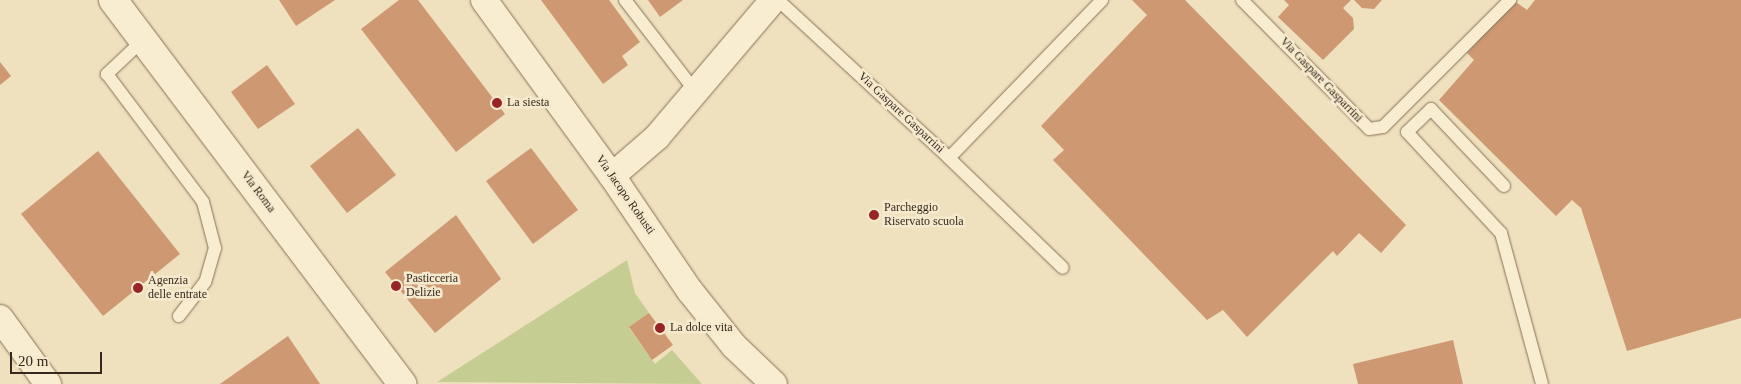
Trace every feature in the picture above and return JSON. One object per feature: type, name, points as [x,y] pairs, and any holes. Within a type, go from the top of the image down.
[{"type":"main road","name":"Via Roma","points":[[113,0],[402,384]]},
{"type":"street","name":"Via Jacopo Robusti","points":[[484,0],[612,176],[690,291],[734,346],[774,384]]},
{"type":"street","points":[[612,176],[657,137],[774,0]]},
{"type":"street","points":[[0,318],[48,384]]},
{"type":"lane","points":[[625,0],[695,91]]},
{"type":"lane","name":"Via Gaspare Gasparrini","points":[[778,0],[949,158],[1102,0]]},
{"type":"lane","name":"Via Gaspare Gasparrini","points":[[1242,0],[1369,129],[1383,127],[1510,0]]},
{"type":"lane","points":[[143,40],[107,74],[203,202],[215,248],[205,282],[178,316]]},
{"type":"lane","points":[[1504,186],[1432,109],[1407,132],[1501,233],[1542,384]]},
{"type":"lane","points":[[949,158],[1063,268]]},
{"type":"green space","points":[[627,260],[635,293],[649,313],[629,328],[655,364],[672,350],[702,384],[437,382]]},
{"type":"building","points":[[279,0],[335,0],[296,26]]},
{"type":"building","points":[[399,0],[418,0],[505,114],[456,152],[361,29]]},
{"type":"building","points":[[541,0],[609,0],[640,42],[622,56],[628,65],[603,84]]},
{"type":"building","points":[[648,0],[683,0],[660,17]]},
{"type":"building","points":[[1132,0],[1185,0],[1406,225],[1381,253],[1359,233],[1337,256],[1333,251],[1247,337],[1223,310],[1207,320],[1053,160],[1064,150],[1041,126],[1147,15]]},
{"type":"building","points":[[1284,0],[1351,0],[1343,8],[1353,18],[1354,29],[1323,60],[1278,17],[1289,5]]},
{"type":"building","points":[[1354,0],[1382,0],[1374,9],[1362,8]]},
{"type":"building","points":[[1513,0],[1527,10],[1535,0],[1741,0],[1741,318],[1627,351],[1581,208],[1572,200],[1556,216],[1439,100],[1474,60],[1467,53]]},
{"type":"building","points":[[0,62],[11,76],[0,85]]},
{"type":"building","points":[[267,65],[295,104],[258,129],[231,92]]},
{"type":"building","points":[[358,128],[396,175],[347,213],[310,166]]},
{"type":"building","points":[[531,148],[578,210],[533,244],[486,181]]},
{"type":"building","points":[[98,151],[180,254],[103,316],[21,214]]},
{"type":"building","points":[[456,215],[501,279],[435,333],[385,272]]},
{"type":"building","name":"La dolce vita","points":[[649,313],[673,345],[652,360],[629,327]]},
{"type":"building","points":[[288,336],[320,384],[220,384]]},
{"type":"building","points":[[1453,340],[1463,384],[1358,384],[1353,364]]},
{"type":"place","name":"La siesta","points":[[497,103]]},
{"type":"place","name":"Parcheggio Riservato scuola","points":[[874,215]]},
{"type":"place","name":"Pasticceria Delizie","points":[[396,286]]},
{"type":"place","name":"Agenzia delle entrate","points":[[138,288]]},
{"type":"place","name":"La dolce vita","points":[[660,328]]}]
